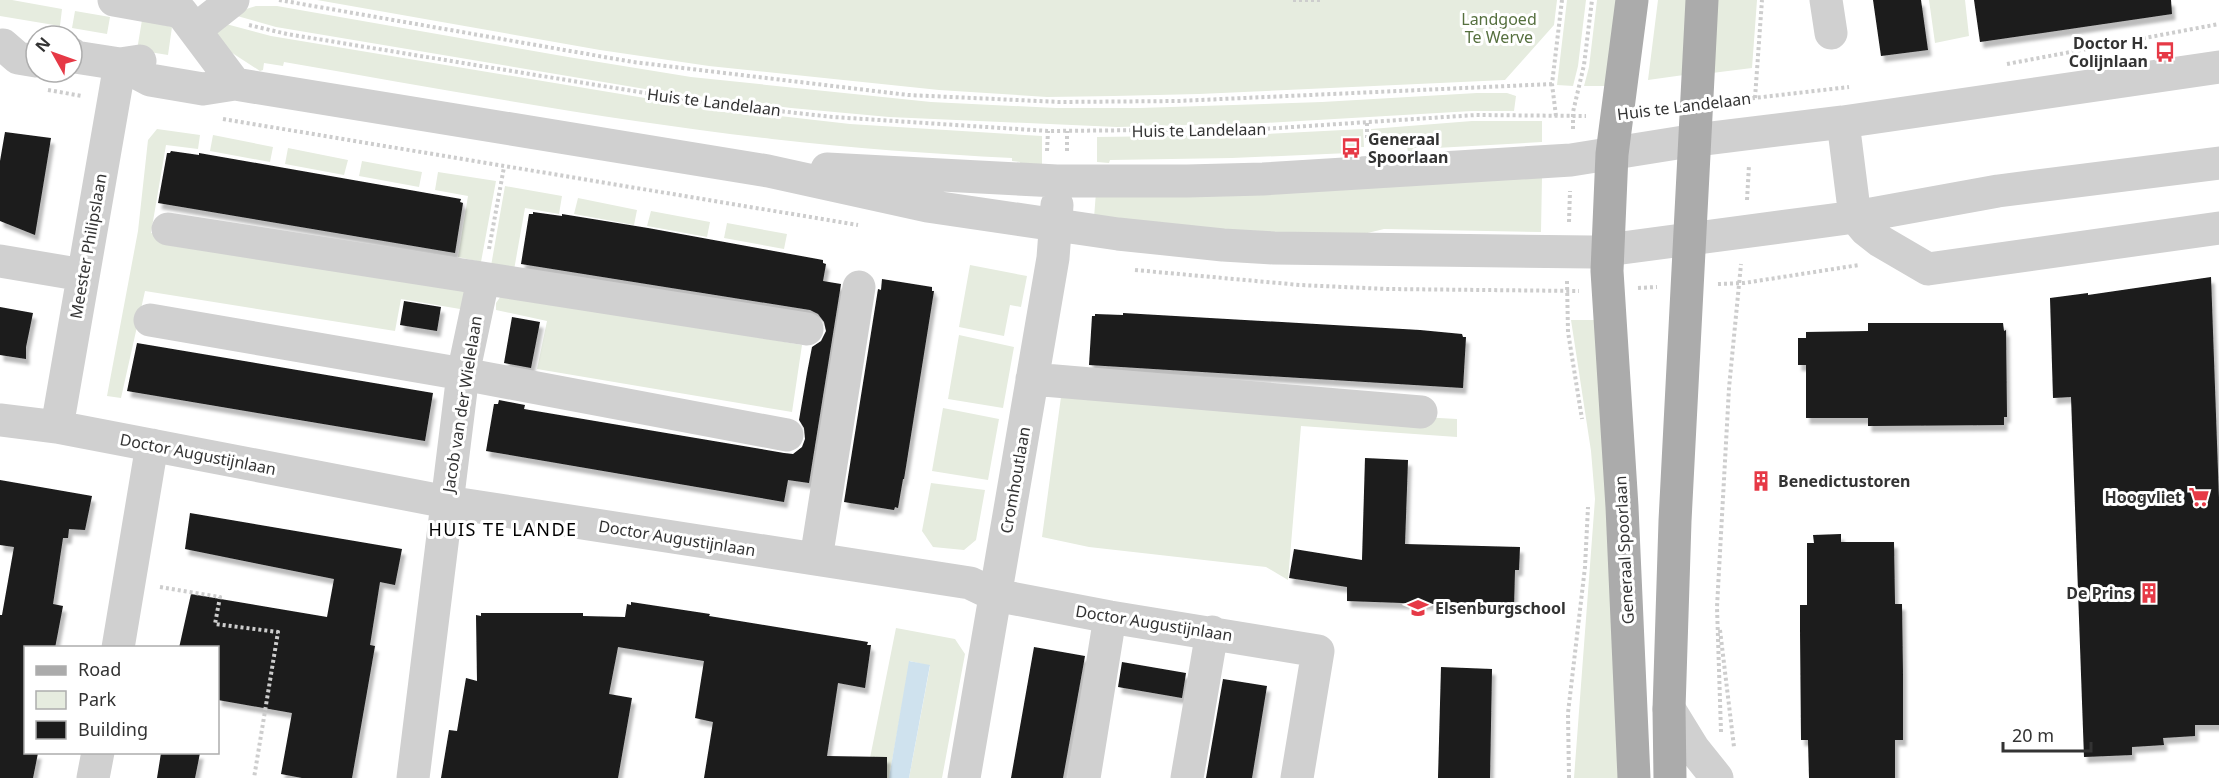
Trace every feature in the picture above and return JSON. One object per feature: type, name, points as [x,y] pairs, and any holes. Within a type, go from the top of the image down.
[{"type":"main road","name":"Generaal Spoorlaan","points":[[1632,0],[1612,154],[1607,250],[1608,308],[1622,507],[1634,778]]},
{"type":"main road","points":[[1670,778],[1669,709],[1675,521],[1702,0]]},
{"type":"street","points":[[114,0],[181,12],[214,15],[235,84]]},
{"type":"street","points":[[1826,0],[1831,33]]},
{"type":"street","points":[[2,45],[24,38]]},
{"type":"street","points":[[2,45],[18,58],[24,59]]},
{"type":"street","points":[[84,59],[120,64],[150,80],[203,89],[235,84],[768,171],[896,200],[1056,226],[1187,242],[1274,248],[1561,253],[1607,250],[1855,217],[1998,191],[2219,163]]},
{"type":"street","name":"Meester Philipslaan","points":[[57,427],[120,64]]},
{"type":"street","points":[[768,171],[815,168],[1057,181],[1263,180],[1571,160],[1696,140],[1843,122],[2219,67]]},
{"type":"street","points":[[1843,122],[1855,217],[1880,241],[1928,269],[2219,228]]},
{"type":"street","name":"Cromhoutlaan","points":[[964,778],[1053,258],[1057,181]]},
{"type":"street","points":[[168,229],[807,329]]},
{"type":"street","points":[[0,261],[83,275]]},
{"type":"street","name":"Jacob van der Wielelaan","points":[[413,778],[464,374],[483,280]]},
{"type":"street","points":[[816,559],[859,287]]},
{"type":"street","points":[[150,320],[464,374],[787,435]]},
{"type":"street","points":[[1032,379],[1421,412]]},
{"type":"street","name":"Doctor Augustijnlaan","points":[[0,420],[57,427],[447,502],[970,583],[995,595],[1110,617],[1317,651],[1297,778]]},
{"type":"street","points":[[118,646],[152,445]]},
{"type":"street","points":[[1084,778],[1110,617]]},
{"type":"street","points":[[1187,778],[1212,632]]},
{"type":"street","points":[[1669,709],[1693,748],[1726,768]]},
{"type":"street","points":[[93,778],[98,754]]},
{"type":"path","name":"Huis te Landelaan","points":[[279,0],[633,62],[908,94],[1060,102],[1178,102],[1552,84]]},
{"type":"path","points":[[1293,0],[1320,0]]},
{"type":"path","points":[[1556,116],[1552,84],[1562,0]]},
{"type":"path","points":[[1721,732],[1717,607],[1729,388],[1744,233],[1762,0]]},
{"type":"path","name":"Huis te Landelaan","points":[[214,15],[287,34],[654,95],[760,109],[863,119],[1048,131],[1132,132],[1307,127],[1470,116],[1617,114],[1858,86]]},
{"type":"path","points":[[2002,65],[2219,24]]},
{"type":"path","points":[[483,280],[504,167]]},
{"type":"path","points":[[1567,291],[1568,332],[1583,428]]},
{"type":"path","name":"Generaal Spoorlaan","points":[[1569,778],[1568,713],[1585,567],[1588,504]]},
{"type":"path","points":[[130,582],[220,597],[216,624],[278,632],[254,778]]},
{"type":"path","points":[[1717,607],[1731,717],[1726,768]]},
{"type":"green space","points":[[0,0],[62,9],[60,24],[0,16]]},
{"type":"green space","name":"Landgoed Te Werve","points":[[317,0],[1557,0],[1554,25],[1505,80],[1199,94],[1047,97],[939,90],[709,66],[600,50]]},
{"type":"green space","points":[[1567,0],[1586,0],[1578,66],[1573,86],[1557,85]]},
{"type":"green space","points":[[1597,0],[1618,0],[1608,86],[1584,86],[1589,67]]},
{"type":"green space","points":[[1658,0],[1695,0],[1691,74],[1648,80]]},
{"type":"green space","points":[[1710,0],[1757,0],[1752,68],[1712,73]]},
{"type":"green space","points":[[1929,0],[1965,0],[1969,36],[1935,43]]},
{"type":"green space","points":[[256,6],[277,6],[691,77],[931,102],[1056,108],[1140,108],[1322,102],[1477,93],[1507,93],[1516,96],[1514,111],[1472,111],[1265,123],[1117,127],[889,117],[791,108],[651,90],[276,27],[230,14]]},
{"type":"green space","points":[[75,11],[110,17],[107,34],[84,30],[84,24],[73,24]]},
{"type":"green space","points":[[142,20],[172,27],[168,55],[137,50]]},
{"type":"green space","points":[[211,20],[271,36],[699,107],[850,124],[1042,136],[1042,171],[1020,169],[1020,162],[1012,161],[1012,158],[862,148],[649,123],[284,62],[283,66],[264,63],[263,70],[260,71],[223,47]]},
{"type":"green space","points":[[1472,121],[1542,121],[1542,142],[1436,148],[1436,145],[1417,146],[1415,153],[1408,153],[1407,145],[1403,145],[1403,138],[1372,140],[1371,129]]},
{"type":"green space","points":[[157,129],[200,135],[198,149],[166,145],[151,233],[463,287],[468,291],[466,310],[401,299],[395,331],[145,291],[121,398],[107,396],[138,231],[148,140]]},
{"type":"green space","points":[[1363,129],[1364,147],[1350,147],[1349,153],[1097,162],[1097,137],[1245,135]]},
{"type":"green space","points":[[213,135],[273,147],[270,162],[210,151]]},
{"type":"green space","points":[[288,148],[348,160],[344,175],[285,164]]},
{"type":"green space","points":[[362,161],[422,172],[419,187],[359,176]]},
{"type":"green space","points":[[438,172],[496,181],[481,262],[458,257],[468,196],[435,190]]},
{"type":"green space","points":[[1542,177],[1541,232],[1384,229],[1351,237],[1255,232],[1094,218],[1096,192]]},
{"type":"green space","points":[[505,186],[562,196],[559,214],[525,208],[514,270],[491,266]]},
{"type":"green space","points":[[578,198],[637,210],[634,225],[574,214]]},
{"type":"green space","points":[[651,211],[710,222],[707,237],[647,226]]},
{"type":"green space","points":[[727,223],[787,234],[784,249],[724,238]]},
{"type":"green space","points":[[970,265],[1027,276],[1021,307],[1010,305],[1004,336],[959,327]]},
{"type":"green space","points":[[503,293],[802,345],[792,412],[537,369],[547,321],[496,310],[496,303]]},
{"type":"green space","points":[[1571,320],[1595,320],[1601,379],[1618,778],[1574,778],[1595,499],[1591,451]]},
{"type":"green space","points":[[959,335],[1014,347],[1003,408],[948,399]]},
{"type":"green space","points":[[1061,397],[1457,419],[1457,437],[1301,426],[1288,580],[1266,567],[1089,547],[1042,537]]},
{"type":"green space","points":[[943,408],[999,419],[988,480],[932,471]]},
{"type":"green space","points":[[931,483],[985,490],[976,540],[964,550],[933,547],[922,531]]},
{"type":"green space","points":[[896,628],[955,639],[965,654],[942,778],[909,778],[930,666],[910,661],[889,778],[866,778]]},
{"type":"water","points":[[909,661],[930,665],[909,778],[889,778]]},
{"type":"building","points":[[1873,0],[1921,0],[1928,50],[1881,56]]},
{"type":"building","points":[[1974,0],[2171,0],[2172,14],[1980,42]]},
{"type":"building","points":[[5,132],[51,138],[35,235],[0,221],[0,161]]},
{"type":"building","points":[[171,151],[199,155],[199,153],[461,199],[460,202],[463,203],[455,253],[158,203],[167,153]]},
{"type":"building","points":[[533,212],[562,216],[562,214],[648,228],[823,260],[826,264],[823,281],[841,284],[809,483],[788,480],[784,502],[486,451],[494,404],[498,404],[499,400],[525,405],[524,409],[784,453],[793,454],[802,447],[805,439],[804,428],[799,420],[812,347],[821,341],[826,331],[824,322],[818,314],[810,310],[521,264],[529,214]]},
{"type":"building","name":"De Prins","points":[[2211,277],[2219,499],[2219,725],[2195,725],[2195,736],[2163,738],[2164,745],[2132,747],[2132,755],[2084,757],[2071,397],[2053,398],[2050,298],[2088,293],[2088,295]]},
{"type":"building","points":[[882,279],[932,287],[934,291],[904,479],[898,508],[895,507],[894,510],[844,502],[878,289],[881,290]]},
{"type":"building","points":[[404,301],[441,307],[437,331],[400,325]]},
{"type":"building","points":[[0,307],[33,313],[26,347],[26,359],[0,355]]},
{"type":"building","points":[[1123,313],[1462,334],[1466,337],[1463,388],[1089,365],[1092,316],[1095,314],[1123,315]]},
{"type":"building","points":[[512,317],[540,322],[531,368],[504,363]]},
{"type":"building","points":[[1868,323],[2003,323],[2004,331],[2006,330],[2007,417],[2004,417],[2004,425],[1868,426],[1868,418],[1806,418],[1806,365],[1798,365],[1798,338],[1806,338],[1806,332],[1868,331]]},
{"type":"building","points":[[137,343],[433,393],[425,441],[127,391]]},
{"type":"building","points":[[1365,458],[1408,460],[1405,544],[1520,547],[1519,570],[1515,570],[1514,607],[1347,601],[1347,587],[1289,578],[1294,549],[1362,560]]},
{"type":"building","points":[[0,480],[92,496],[85,530],[69,529],[68,538],[63,538],[53,604],[63,606],[55,646],[24,646],[24,754],[38,754],[33,778],[0,778],[0,615],[2,615],[14,547],[0,545]]},
{"type":"building","points":[[190,513],[402,549],[395,585],[380,582],[370,645],[375,646],[352,778],[302,778],[281,774],[292,713],[219,700],[219,646],[179,646],[191,594],[327,617],[334,579],[185,549]]},
{"type":"building","points":[[1841,534],[1841,542],[1894,542],[1895,604],[1902,604],[1903,675],[1903,740],[1895,740],[1895,778],[1809,778],[1808,740],[1801,740],[1800,630],[1800,605],[1807,605],[1807,543],[1814,543],[1813,535]]},
{"type":"building","points":[[631,602],[868,642],[867,645],[871,645],[865,688],[838,683],[827,756],[887,757],[887,778],[704,778],[713,722],[695,718],[704,661],[618,647],[609,694],[632,698],[618,778],[441,778],[449,730],[457,731],[466,678],[477,681],[476,615],[481,616],[481,613],[583,613],[583,616],[625,617],[627,604],[631,605]]},
{"type":"building","points":[[1034,647],[1085,656],[1063,778],[1011,778]]},
{"type":"building","points":[[1122,662],[1186,673],[1182,698],[1118,687]]},
{"type":"building","points":[[1441,667],[1492,669],[1490,778],[1438,778]]},
{"type":"building","points":[[1223,679],[1267,686],[1252,778],[1206,778]]},
{"type":"building","points":[[161,754],[200,754],[195,778],[157,778]]},
{"type":"place","name":"Doctor H. Colijnlaan","points":[[2165,52]]},
{"type":"place","name":"Generaal Spoorlaan","points":[[1351,148]]},
{"type":"place","name":"Benedictustoren","points":[[1761,481]]},
{"type":"place","name":"Hoogvliet","points":[[2199,497]]},
{"type":"place","name":"De Prins","points":[[2149,593]]},
{"type":"place","name":"Elsenburgschool","points":[[1418,608]]},
{"type":"district","name":"HUIS TE LANDE","points":[[503,530]]}]
